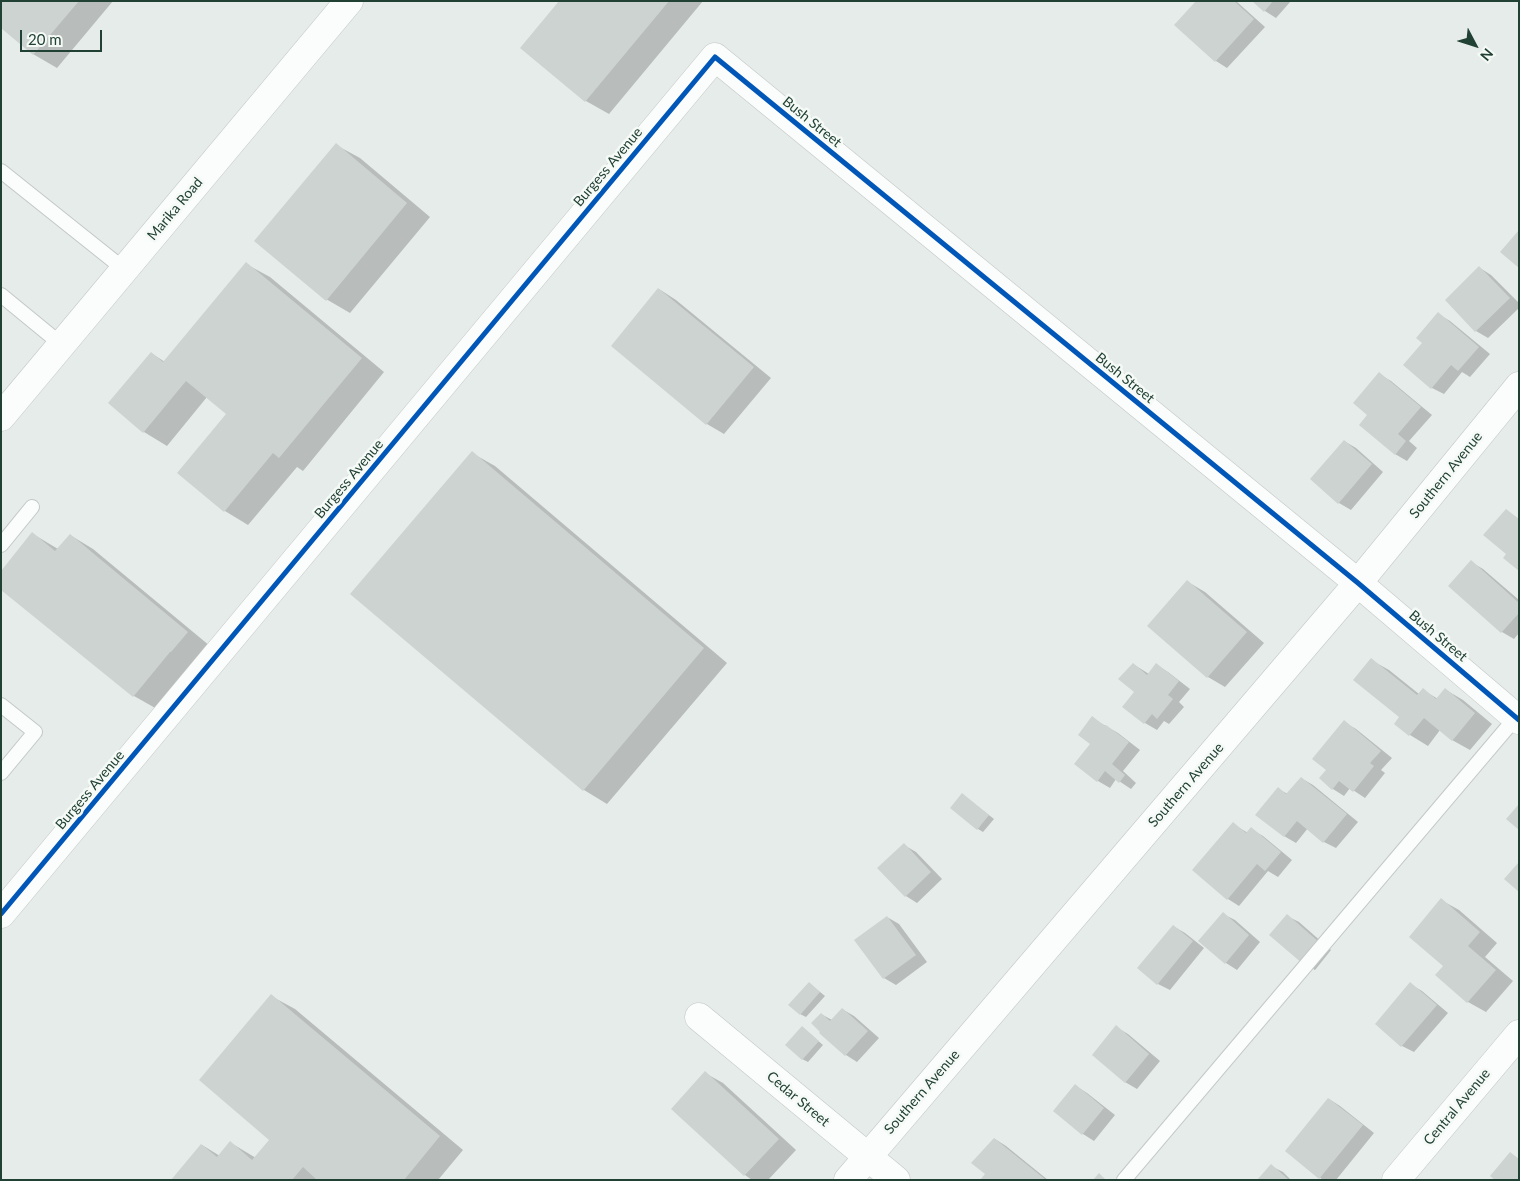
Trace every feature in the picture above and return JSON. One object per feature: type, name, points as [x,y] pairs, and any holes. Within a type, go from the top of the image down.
[{"type":"street","name":"Marika Road","points":[[1,417],[349,1]]},
{"type":"street","name":"Bush Street","points":[[715,57],[1358,583],[1518,718]]},
{"type":"street","name":"Burgess Avenue","points":[[1,914],[715,57]]},
{"type":"street","name":"Southern Avenue","points":[[848,1180],[1358,583],[1519,386]]},
{"type":"street","name":"Cedar Street","points":[[700,1017],[896,1180]]},
{"type":"street","name":"Central Avenue","points":[[1396,1180],[1519,1034]]},
{"type":"lane","points":[[1,171],[125,270]]},
{"type":"lane","points":[[1,295],[62,345]]},
{"type":"lane","points":[[1,544],[32,507]]},
{"type":"lane","points":[[1,705],[35,732],[1,773]]},
{"type":"lane","points":[[1124,1180],[1518,718]]},
{"type":"building","points":[[1,1],[79,1],[33,55],[1,28]]},
{"type":"building","points":[[559,1],[669,1],[585,102],[520,48]]},
{"type":"building","points":[[1196,1],[1234,1],[1254,19],[1215,62],[1174,25]]},
{"type":"building","points":[[1252,1],[1273,1],[1264,12]]},
{"type":"building","points":[[336,143],[407,203],[326,301],[254,241]]},
{"type":"building","points":[[1519,230],[1519,268],[1500,252]]},
{"type":"building","points":[[246,262],[362,358],[279,458],[273,453],[224,512],[177,473],[226,414],[186,381],[143,433],[108,403],[151,352],[163,362]]},
{"type":"building","points":[[1479,266],[1510,298],[1475,332],[1445,300]]},
{"type":"building","points":[[658,288],[754,367],[706,425],[611,346]]},
{"type":"building","points":[[1438,312],[1479,347],[1458,371],[1451,365],[1431,389],[1403,365],[1422,343],[1416,338]]},
{"type":"building","points":[[1379,372],[1421,407],[1398,434],[1406,441],[1395,455],[1359,425],[1367,415],[1353,403]]},
{"type":"building","points":[[1344,440],[1372,464],[1338,504],[1310,479]]},
{"type":"building","points":[[472,451],[704,648],[583,791],[350,594]]},
{"type":"building","points":[[1506,509],[1519,519],[1519,571],[1503,558],[1506,554],[1483,535]]},
{"type":"building","points":[[32,532],[55,551],[70,534],[188,632],[133,697],[1,590],[1,571]]},
{"type":"building","points":[[1471,560],[1519,603],[1519,613],[1501,633],[1448,586]]},
{"type":"building","points":[[1187,580],[1247,632],[1207,678],[1147,626]]},
{"type":"building","points":[[1371,658],[1417,695],[1423,688],[1436,699],[1445,688],[1475,713],[1452,741],[1424,718],[1409,736],[1394,724],[1399,717],[1353,680]]},
{"type":"building","points":[[1133,663],[1147,675],[1156,663],[1179,681],[1168,695],[1173,699],[1157,719],[1152,714],[1144,724],[1122,707],[1134,692],[1118,679]]},
{"type":"building","points":[[1092,716],[1129,742],[1112,764],[1125,775],[1119,783],[1105,771],[1097,782],[1074,764],[1090,744],[1078,735]]},
{"type":"building","points":[[1344,720],[1381,751],[1370,763],[1374,766],[1353,792],[1339,781],[1332,790],[1319,778],[1326,770],[1312,759]]},
{"type":"building","points":[[1301,777],[1347,814],[1323,843],[1297,821],[1284,837],[1255,815],[1278,787],[1286,794]]},
{"type":"building","points":[[962,793],[989,815],[977,830],[950,808]]},
{"type":"building","points":[[1519,804],[1519,830],[1506,819]]},
{"type":"building","points":[[1233,822],[1246,833],[1251,827],[1281,852],[1265,871],[1257,864],[1227,900],[1192,870]]},
{"type":"building","points":[[904,843],[931,872],[905,897],[877,868]]},
{"type":"building","points":[[1519,862],[1519,892],[1504,879]]},
{"type":"building","points":[[1441,898],[1480,932],[1468,946],[1496,970],[1467,1003],[1435,975],[1443,966],[1409,937]]},
{"type":"building","points":[[1223,912],[1249,935],[1225,964],[1198,941]]},
{"type":"building","points":[[1287,914],[1320,943],[1303,964],[1269,935]]},
{"type":"building","points":[[887,916],[916,955],[883,979],[854,940]]},
{"type":"building","points":[[1173,925],[1193,941],[1157,985],[1137,968]]},
{"type":"building","points":[[809,982],[820,992],[800,1015],[788,1005]]},
{"type":"building","points":[[1410,982],[1437,1005],[1401,1047],[1375,1024]]},
{"type":"building","points":[[271,994],[440,1136],[404,1180],[317,1180],[303,1167],[292,1180],[171,1180],[201,1144],[217,1157],[230,1141],[252,1160],[269,1140],[199,1080]]},
{"type":"building","points":[[842,1008],[868,1031],[845,1056],[819,1033],[811,1023],[821,1013],[830,1021]]},
{"type":"building","points":[[1116,1025],[1149,1054],[1125,1083],[1092,1055]]},
{"type":"building","points":[[802,1026],[819,1041],[802,1060],[785,1045]]},
{"type":"building","points":[[705,1071],[779,1139],[744,1176],[671,1109]]},
{"type":"building","points":[[1075,1084],[1104,1108],[1082,1135],[1053,1111]]},
{"type":"building","points":[[1328,1098],[1363,1125],[1319,1179],[1285,1151]]},
{"type":"building","points":[[994,1138],[1046,1180],[980,1180],[985,1174],[971,1163]]},
{"type":"building","points":[[1510,1152],[1519,1159],[1519,1180],[1495,1180],[1490,1176]]},
{"type":"building","points":[[1271,1164],[1289,1180],[1257,1180]]},
{"type":"building","points":[[1099,1173],[1106,1180],[1093,1180]]},
{"type":"cycle path","points":[[1,914],[715,57],[1358,583],[1519,720]]}]
